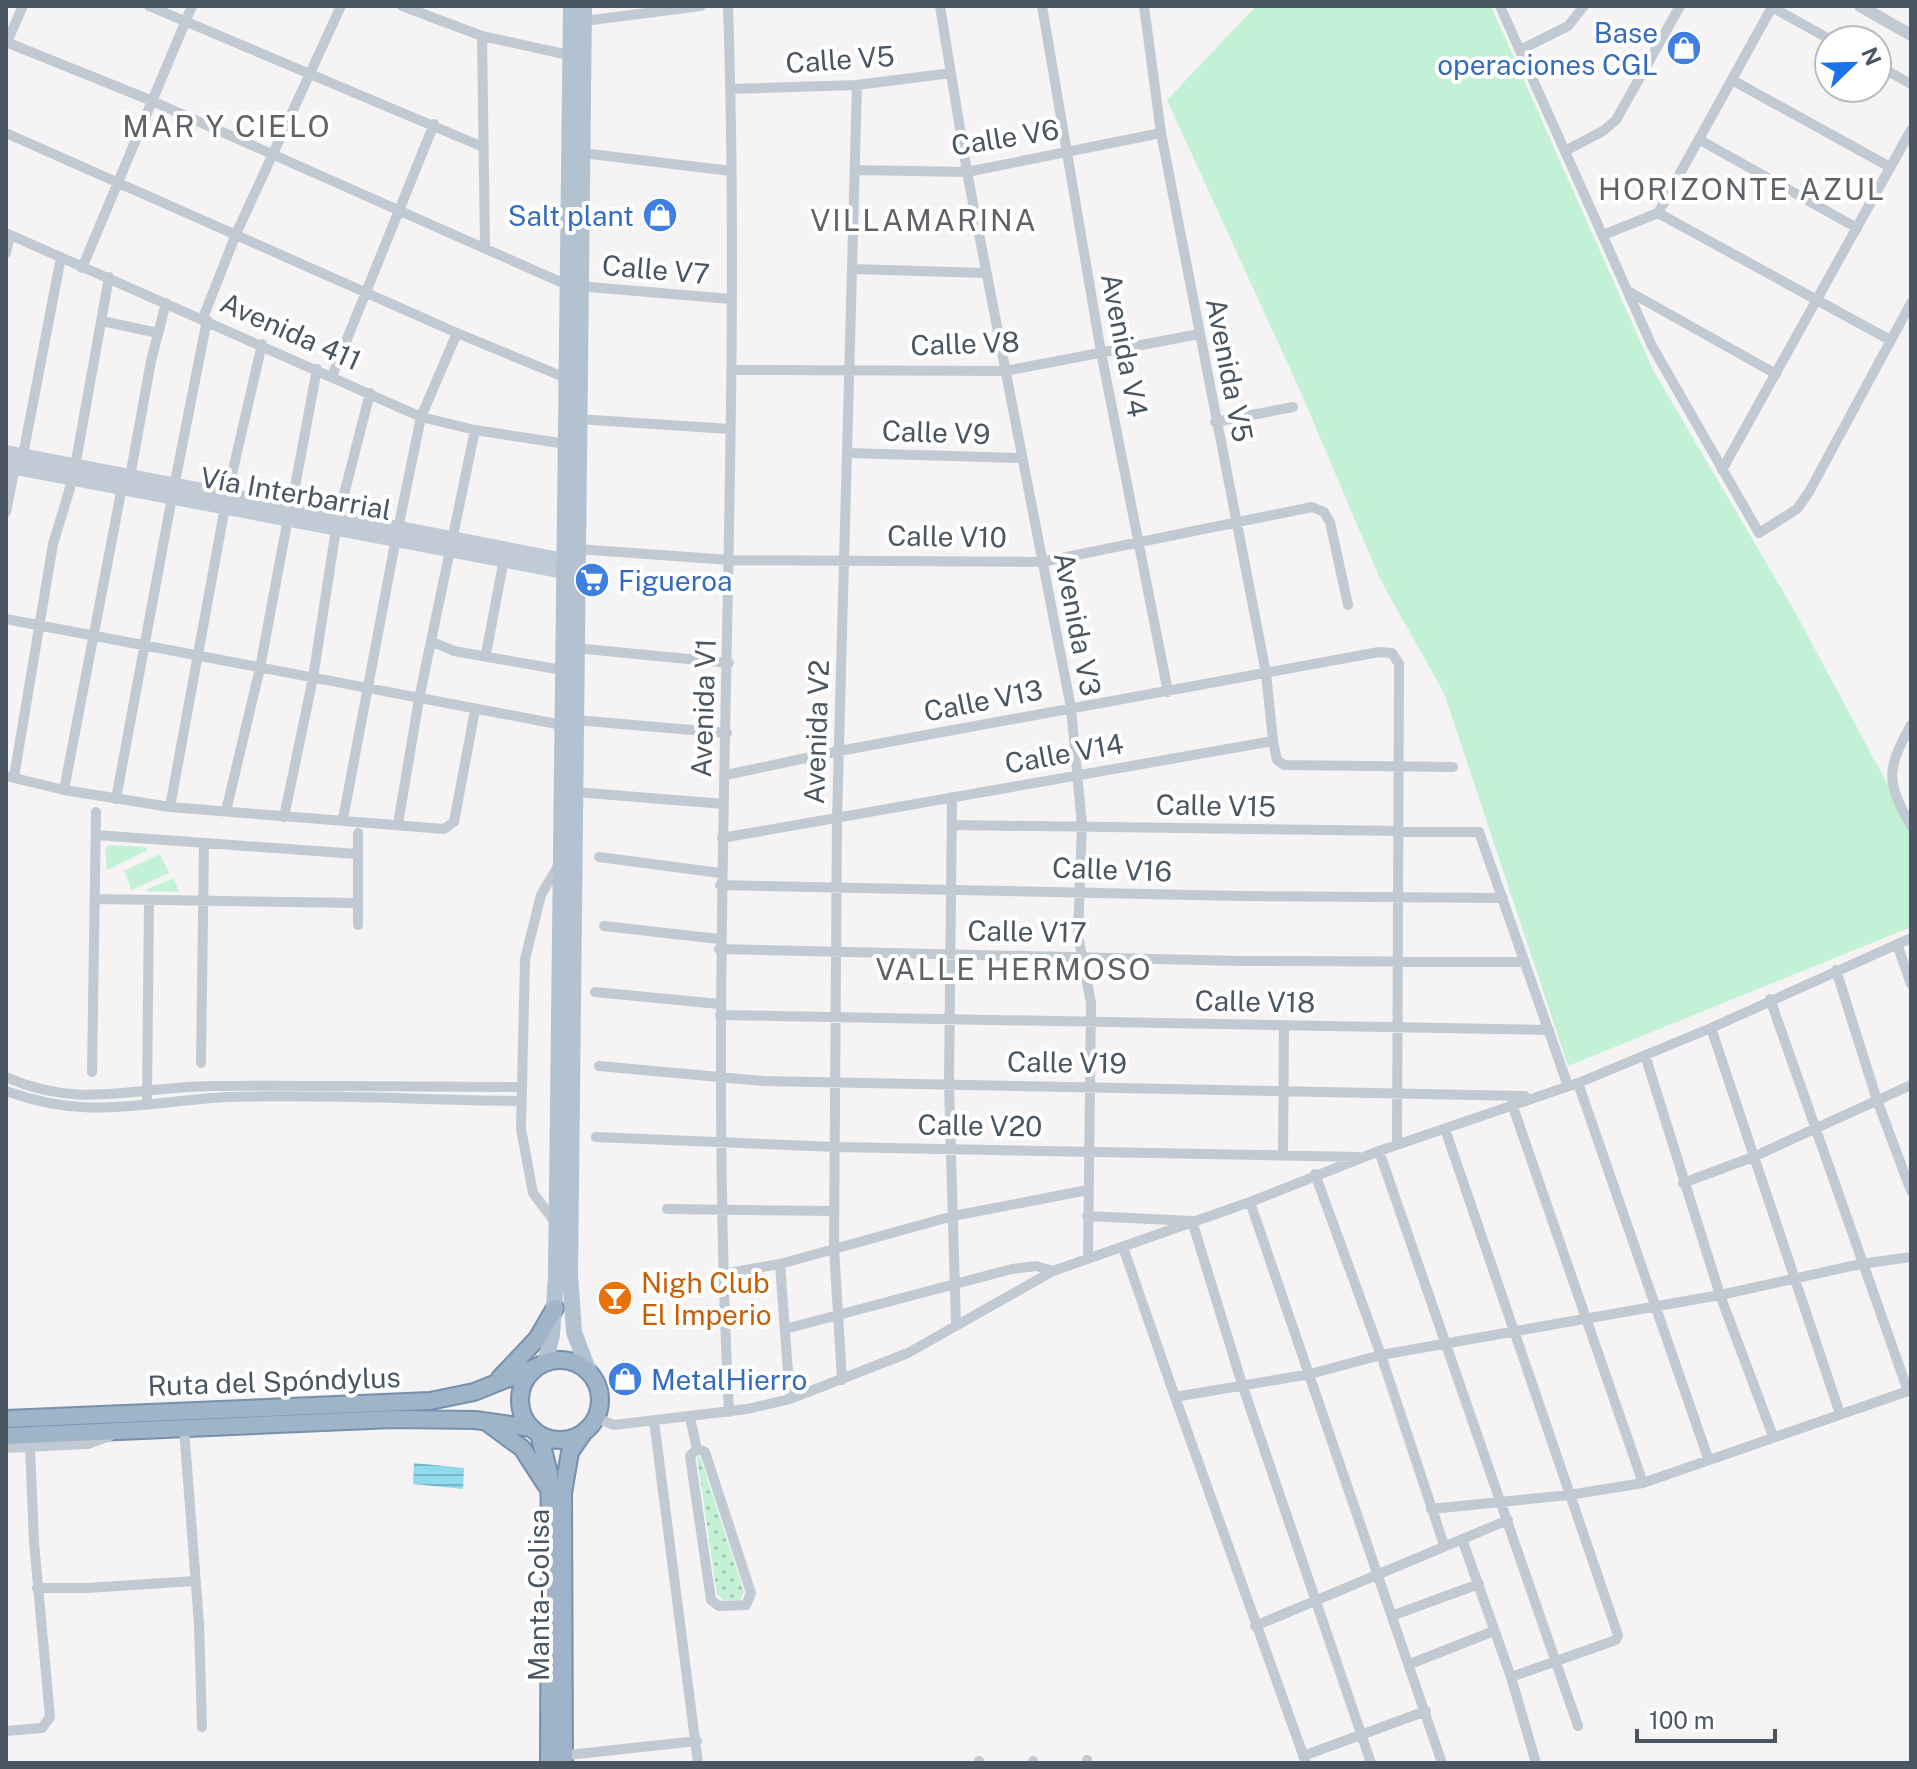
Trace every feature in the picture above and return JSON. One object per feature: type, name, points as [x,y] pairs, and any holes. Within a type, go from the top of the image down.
[{"type":"highway","points":[[493,1385],[531,1346],[555,1308]]},
{"type":"highway","points":[[568,1361],[589,1372],[599,1390],[596,1418],[584,1432],[561,1440],[535,1431],[525,1418],[521,1395],[524,1384],[542,1365],[568,1361]]},
{"type":"highway","name":"Ruta del Spóndylus","points":[[6,1436],[126,1422],[184,1428],[430,1401],[493,1385],[542,1365]]},
{"type":"highway","name":"Ruta del Spóndylus","points":[[6,1419],[126,1422],[289,1415],[484,1421],[535,1431]]},
{"type":"highway","points":[[484,1421],[522,1448],[537,1467],[549,1493]]},
{"type":"highway","name":"Manta-Colisa","points":[[535,1431],[546,1458],[549,1493],[557,1759]]},
{"type":"highway","name":"Manta-Colisa","points":[[557,1759],[563,1493],[570,1452],[584,1432]]},
{"type":"main road","points":[[542,1365],[555,1308],[561,861],[575,648],[566,378],[582,153],[571,6]]},
{"type":"main road","points":[[584,13],[577,57],[572,285],[578,419],[562,670],[575,792],[577,858],[570,1292],[577,1342],[589,1372]]},
{"type":"main road","name":"Vía Interbarrial","points":[[6,452],[15,463],[290,513],[396,538],[451,544],[504,559],[571,563]]},
{"type":"main road","name":"Vía Interbarrial","points":[[337,524],[571,563]]},
{"type":"street","points":[[6,43],[23,6]]},
{"type":"street","points":[[149,6],[483,147]]},
{"type":"street","points":[[82,268],[192,6]]},
{"type":"street","points":[[116,799],[147,645],[205,319],[236,234],[341,6]]},
{"type":"street","points":[[402,6],[482,36],[577,57]]},
{"type":"street","points":[[584,13],[701,6]]},
{"type":"street","name":"Avenida V1","points":[[728,6],[731,89],[730,560],[719,944],[722,1274],[729,1412]]},
{"type":"street","name":"Avenida V3","points":[[940,6],[985,273],[1071,708],[1080,775],[1082,825],[1078,935],[1084,956],[1091,1022],[1088,1259]]},
{"type":"street","name":"Avenida V4","points":[[1042,6],[1064,152],[1168,692]]},
{"type":"street","name":"Avenida V5","points":[[1144,6],[1161,133],[1266,673],[1273,741]]},
{"type":"street","points":[[1500,6],[1652,346],[1759,533],[1784,520],[1809,492],[1911,303]]},
{"type":"street","points":[[1520,50],[1568,26],[1584,6]]},
{"type":"street","points":[[1565,151],[1603,131],[1616,120],[1680,6]]},
{"type":"street","points":[[1860,6],[1911,35]]},
{"type":"street","points":[[1603,235],[1658,213],[1771,7],[1813,30]]},
{"type":"street","points":[[482,36],[485,248]]},
{"type":"street","name":"Calle V7","points":[[6,43],[150,100],[572,285],[730,299]]},
{"type":"street","name":"Calle V5","points":[[731,89],[857,85],[951,73]]},
{"type":"street","points":[[1893,74],[1911,84]]},
{"type":"street","points":[[1732,80],[1890,167]]},
{"type":"street","name":"Avenida V2","points":[[842,1380],[834,1248],[837,818],[857,85]]},
{"type":"street","points":[[332,376],[434,124]]},
{"type":"street","points":[[1722,470],[1911,130]]},
{"type":"street","points":[[6,133],[364,293],[566,378]]},
{"type":"street","name":"Calle V6","points":[[855,170],[967,172],[1161,133]]},
{"type":"street","points":[[1700,140],[1857,228]]},
{"type":"street","points":[[582,153],[731,171]]},
{"type":"street","points":[[1658,213],[1890,340]]},
{"type":"street","points":[[6,253],[8,234]]},
{"type":"street","name":"Avenida 411","points":[[8,234],[421,417],[475,430],[566,444]]},
{"type":"street","points":[[6,512],[61,257]]},
{"type":"street","points":[[853,269],[985,273]]},
{"type":"street","points":[[109,277],[74,472],[53,544],[10,776],[64,790],[170,807],[444,829],[454,822],[475,710]]},
{"type":"street","points":[[1628,291],[1776,374]]},
{"type":"street","points":[[64,790],[92,635],[166,303]]},
{"type":"street","points":[[102,321],[158,333]]},
{"type":"street","points":[[400,519],[421,417],[457,333]]},
{"type":"street","name":"Calle V8","points":[[731,370],[1005,371],[1199,334]]},
{"type":"street","points":[[170,807],[226,502],[262,344]]},
{"type":"street","points":[[226,811],[260,668],[317,369]]},
{"type":"street","points":[[284,817],[313,678],[337,524],[370,393]]},
{"type":"street","points":[[1215,422],[1293,407]]},
{"type":"street","points":[[578,419],[729,429]]},
{"type":"street","points":[[398,824],[419,699],[475,430]]},
{"type":"street","name":"Calle V9","points":[[848,453],[1021,458]]},
{"type":"street","name":"Calle V10","points":[[571,563],[846,559],[1042,562],[1312,507],[1324,512],[1330,522],[1348,605]]},
{"type":"street","points":[[343,819],[396,538]]},
{"type":"street","points":[[486,654],[504,559]]},
{"type":"street","points":[[6,619],[475,710],[569,722],[727,733]]},
{"type":"street","points":[[433,642],[454,651],[486,654],[562,670]]},
{"type":"street","points":[[575,648],[729,663]]},
{"type":"street","name":"Calle V13","points":[[726,775],[839,751],[1379,652],[1392,653],[1399,664],[1398,765]]},
{"type":"street","points":[[1911,725],[1890,771],[1890,785],[1911,826]]},
{"type":"street","points":[[1273,741],[1277,760],[1284,765],[1453,767]]},
{"type":"street","name":"Calle V14","points":[[722,838],[1273,741]]},
{"type":"street","points":[[1397,1145],[1398,765]]},
{"type":"street","points":[[575,792],[724,804]]},
{"type":"street","points":[[952,797],[949,1084],[956,1326]]},
{"type":"street","points":[[92,1072],[96,812]]},
{"type":"street","name":"Calle V15","points":[[952,825],[1479,832],[1503,898]]},
{"type":"street","points":[[358,833],[358,925]]},
{"type":"street","points":[[96,835],[357,854]]},
{"type":"street","points":[[201,1063],[204,843]]},
{"type":"street","points":[[599,857],[720,873]]},
{"type":"street","points":[[557,1225],[533,1193],[527,1171],[522,1087],[525,959],[530,927],[541,895],[561,861]]},
{"type":"street","name":"Calle V16","points":[[720,885],[1503,898]]},
{"type":"street","points":[[1503,898],[1708,1458]]},
{"type":"street","points":[[95,899],[358,903]]},
{"type":"street","points":[[147,1107],[149,901]]},
{"type":"street","name":"Calle V17","points":[[604,926],[719,944],[836,951],[1525,962]]},
{"type":"street","points":[[596,1418],[614,1425],[690,1418],[790,1399],[908,1353],[1053,1271],[1250,1202],[1379,1151],[1573,1085],[1711,1028],[1911,938]]},
{"type":"street","points":[[1897,944],[1911,984]]},
{"type":"street","points":[[1836,970],[1877,1100],[1911,1191]]},
{"type":"street","name":"Calle V18","points":[[595,992],[720,1009],[837,1017],[1549,1030]]},
{"type":"street","points":[[1431,1509],[1573,1495],[1643,1483],[1909,1390],[1861,1264],[1770,999]]},
{"type":"street","points":[[1283,1153],[1284,1026]]},
{"type":"street","points":[[1711,1028],[1792,1279],[1840,1414]]},
{"type":"street","points":[[1645,1055],[1720,1295],[1773,1436]]},
{"type":"street","name":"Calle V19","points":[[599,1066],[721,1077],[837,1082],[1396,1091],[1535,1097]]},
{"type":"street","points":[[6,1077],[41,1089],[82,1096],[148,1093],[202,1086],[522,1087]]},
{"type":"street","points":[[1683,1183],[1753,1157],[1911,1085]]},
{"type":"street","points":[[6,1091],[68,1107],[147,1107],[230,1097],[522,1101]]},
{"type":"street","points":[[1512,1104],[1643,1483]]},
{"type":"street","points":[[1445,1129],[1573,1495],[1618,1635],[1616,1640],[1511,1677]]},
{"type":"street","name":"Calle V20","points":[[596,1137],[837,1147],[1283,1153],[1363,1157]]},
{"type":"street","points":[[1379,1151],[1578,1726]]},
{"type":"street","points":[[1315,1174],[1381,1355],[1444,1545]]},
{"type":"street","points":[[722,1274],[780,1264],[953,1216],[1088,1190]]},
{"type":"street","points":[[1250,1202],[1394,1615],[1442,1763]]},
{"type":"street","points":[[667,1209],[834,1211]]},
{"type":"street","points":[[1087,1216],[1192,1221]]},
{"type":"street","points":[[1192,1221],[1242,1384],[1371,1763]]},
{"type":"street","points":[[1123,1247],[1304,1760],[1426,1711]]},
{"type":"street","points":[[1175,1397],[1310,1374],[1381,1355],[1720,1295],[1861,1264],[1911,1257]]},
{"type":"street","points":[[780,1264],[790,1399]]},
{"type":"street","points":[[785,1329],[957,1283],[1036,1266],[1053,1271]]},
{"type":"street","points":[[6,1411],[126,1422]]},
{"type":"street","points":[[690,1418],[697,1449]]},
{"type":"street","points":[[654,1421],[698,1763]]},
{"type":"street","points":[[6,1448],[88,1444],[126,1422]]},
{"type":"street","points":[[184,1428],[199,1624],[202,1727]]},
{"type":"street","points":[[6,1731],[42,1728],[50,1717],[37,1588],[30,1447]]},
{"type":"street","points":[[697,1449],[705,1452],[751,1593],[746,1605],[719,1606],[711,1600],[690,1456],[697,1449]]},
{"type":"street","points":[[1255,1626],[1508,1520]]},
{"type":"street","points":[[1462,1539],[1511,1677],[1536,1763]]},
{"type":"street","points":[[37,1588],[194,1581]]},
{"type":"street","points":[[1394,1615],[1479,1584]]},
{"type":"street","points":[[1410,1664],[1494,1631]]},
{"type":"street","points":[[557,1759],[697,1741]]},
{"type":"green space","points":[[1256,6],[1491,6],[1653,370],[1794,610],[1911,828],[1911,927],[1568,1066],[1444,693],[1380,579],[1302,395],[1167,100]]},
{"type":"green space","points":[[109,845],[144,847],[148,850],[107,870],[105,848]]},
{"type":"green space","points":[[160,854],[169,873],[132,890],[124,871]]},
{"type":"green space","points":[[174,878],[179,892],[146,891],[146,890]]},
{"type":"green space","points":[[697,1457],[700,1457],[744,1592],[740,1600],[723,1600],[717,1594]]},
{"type":"water","points":[[414,1463],[464,1468],[463,1489],[413,1484]]},
{"type":"place","name":"Base operaciones CGL","points":[[1684,48]]},
{"type":"place","name":"Salt plant","points":[[660,215]]},
{"type":"place","name":"Figueroa","points":[[592,580]]},
{"type":"place","name":"Nigh Club El Imperio","points":[[615,1298]]},
{"type":"place","name":"MetalHierro","points":[[625,1379]]},
{"type":"district","name":"MAR Y CIELO","points":[[227,126]]},
{"type":"district","name":"HORIZONTE AZUL","points":[[1742,189]]},
{"type":"district","name":"VILLAMARINA","points":[[924,220]]},
{"type":"district","name":"VALLE HERMOSO","points":[[1014,969]]}]
